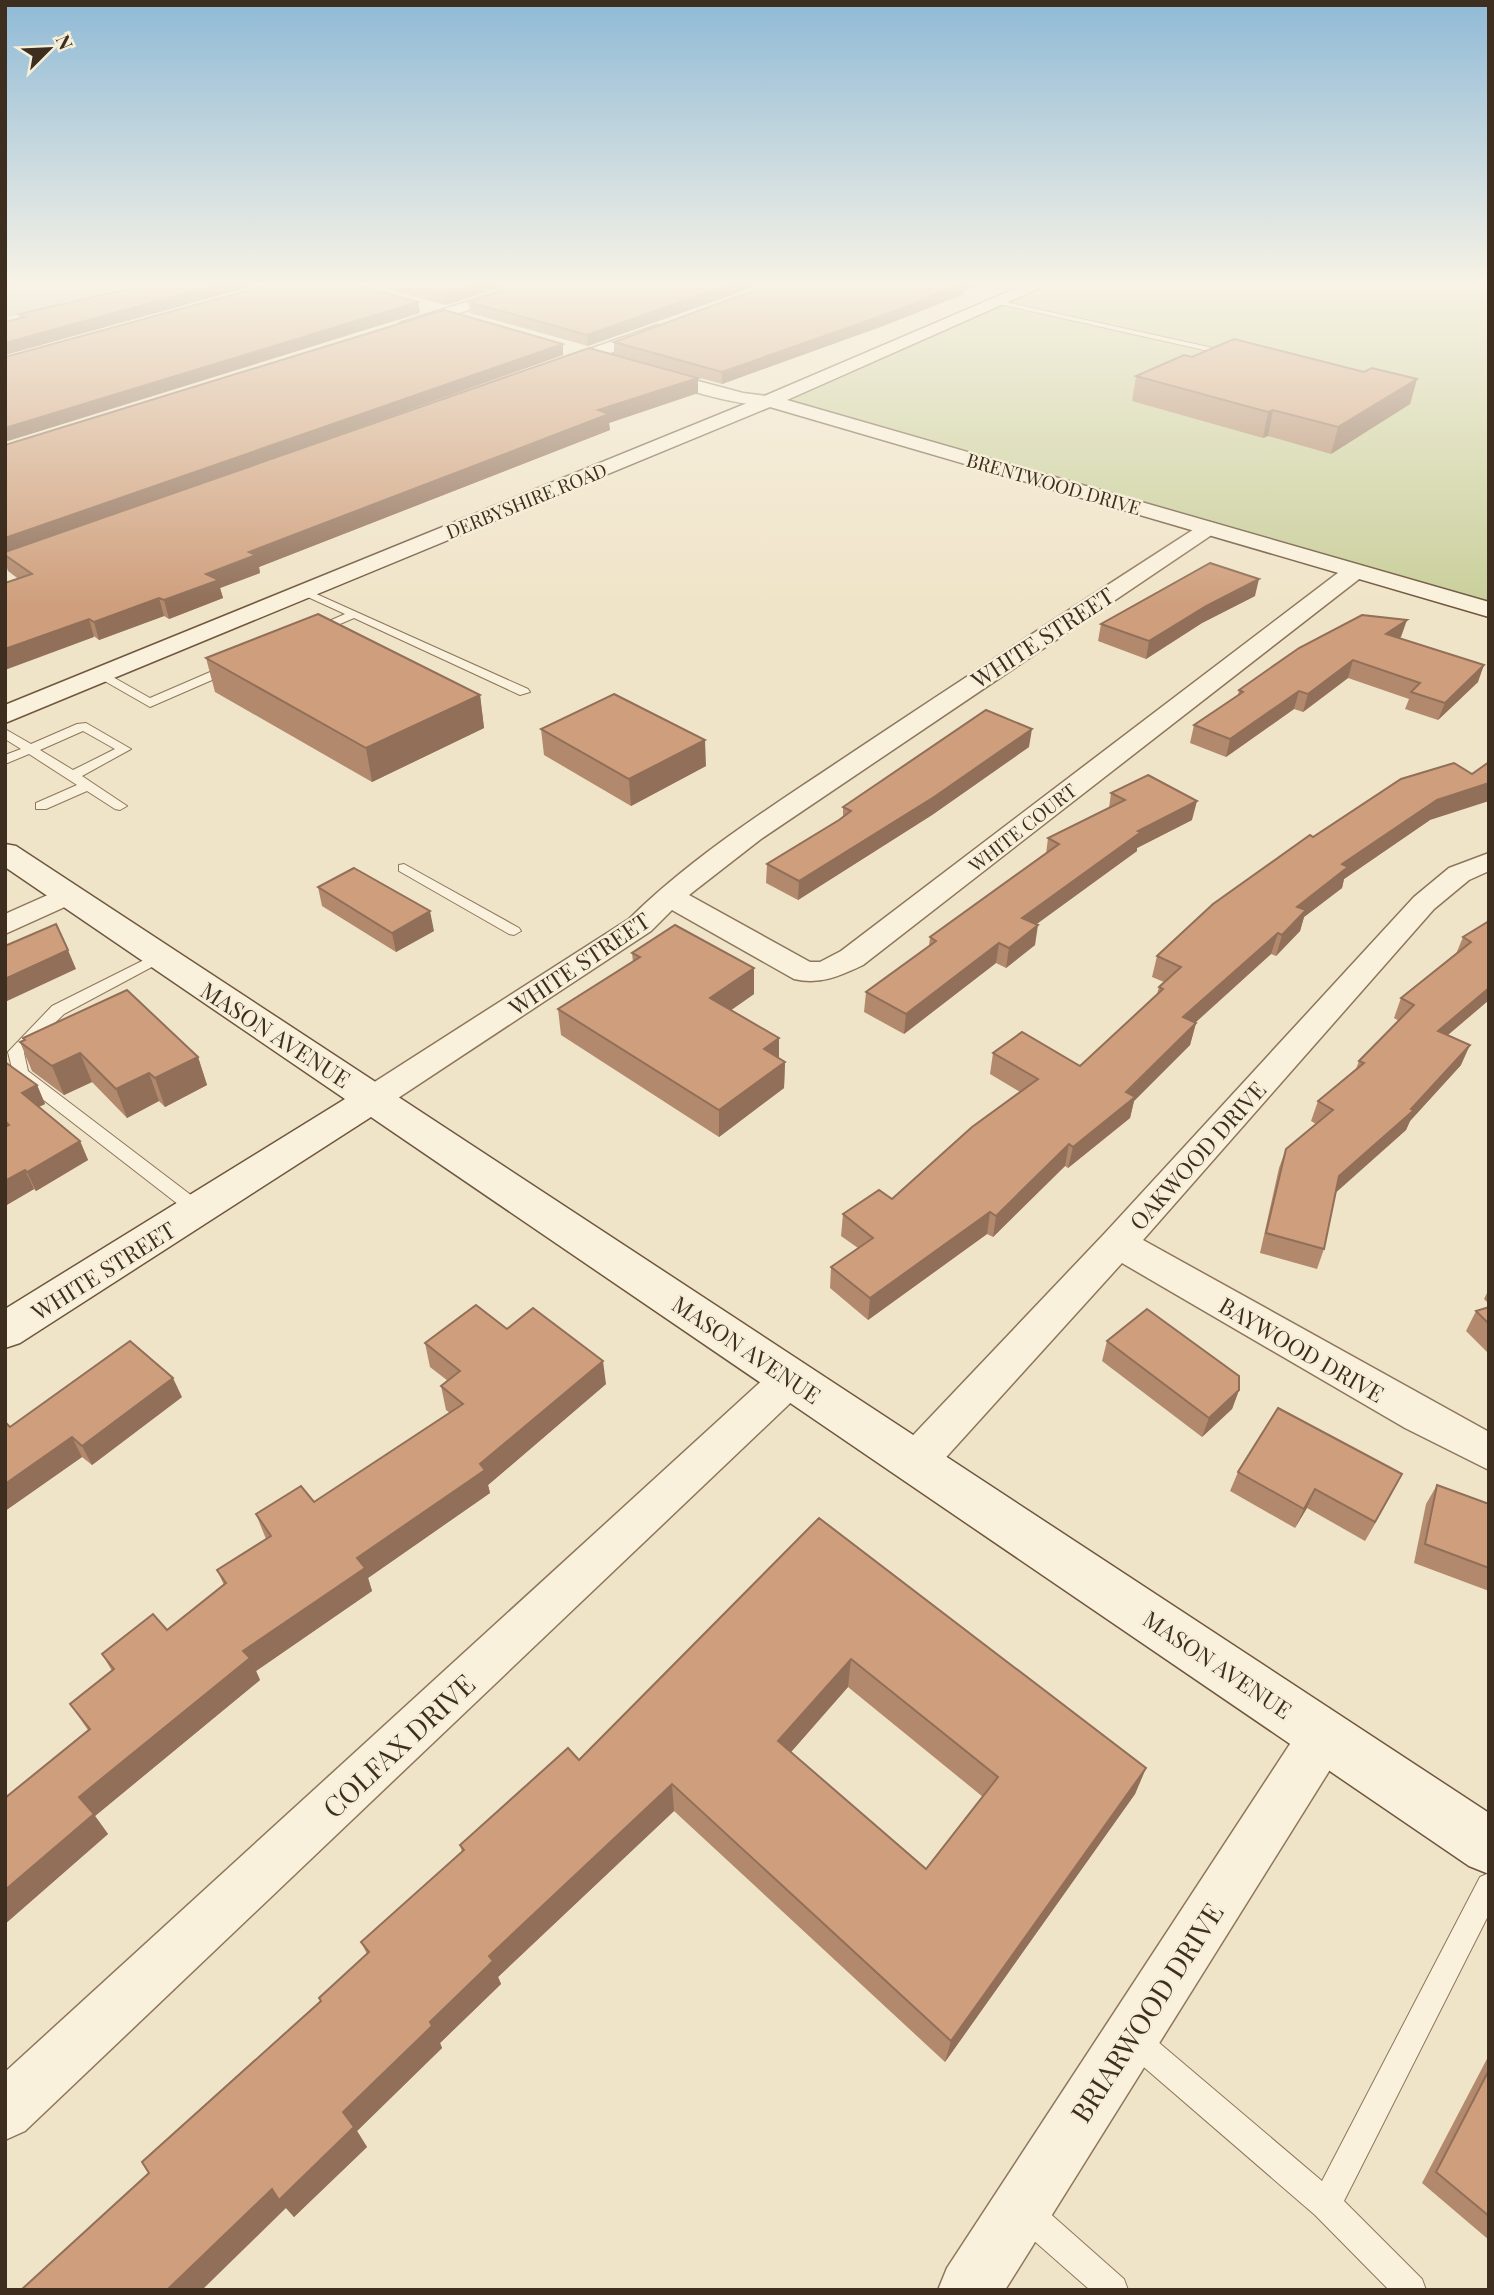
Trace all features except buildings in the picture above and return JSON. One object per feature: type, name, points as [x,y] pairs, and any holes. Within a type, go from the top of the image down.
[{"type":"street","name":"BRENTWOOD DRIVE","points":[[709,389],[741,398],[769,401],[1489,610]]},
{"type":"street","name":"DERBYSHIRE ROAD","points":[[5,715],[797,389]]},
{"type":"street","name":"WHITE STREET","points":[[5,1331],[374,1098],[640,925],[669,896],[820,785],[1209,528]]},
{"type":"street","name":"WHITE COURT","points":[[669,896],[805,972],[826,971],[852,958],[1355,571]]},
{"type":"street","name":"MASON AVENUE","points":[[5,853],[158,958],[374,1098],[1489,1846]]},
{"type":"street","name":"OAKWOOD DRIVE","points":[[915,1462],[1118,1243],[1423,903],[1459,874],[1489,860]]},
{"type":"street","points":[[5,925],[68,895]]},
{"type":"street","name":"BAYWOOD DRIVE","points":[[1118,1243],[1420,1416],[1489,1452]]},
{"type":"street","name":"COLFAX DRIVE","points":[[5,2111],[791,1378]]},
{"type":"street","name":"BRIARWOOD DRIVE","points":[[969,2290],[1324,1735]]},
{"type":"lane","points":[[303,591],[524,692]]},
{"type":"lane","points":[[302,637],[354,614]]},
{"type":"lane","points":[[100,676],[150,703],[239,664]]},
{"type":"lane","points":[[5,760],[86,727],[125,749],[72,776]]},
{"type":"lane","points":[[5,733],[120,806]]},
{"type":"lane","points":[[41,806],[88,785]]},
{"type":"lane","points":[[404,868],[514,931]]},
{"type":"lane","points":[[158,958],[58,1010],[11,1054],[20,1073],[198,1210]]},
{"type":"lane","points":[[1326,2204],[1489,1886]]},
{"type":"lane","points":[[1130,2038],[1326,2204],[1411,2290]]},
{"type":"lane","points":[[1021,2208],[1113,2290]]},
{"type":"green space","points":[[797,389],[1489,389],[1489,610],[769,401]]}]
